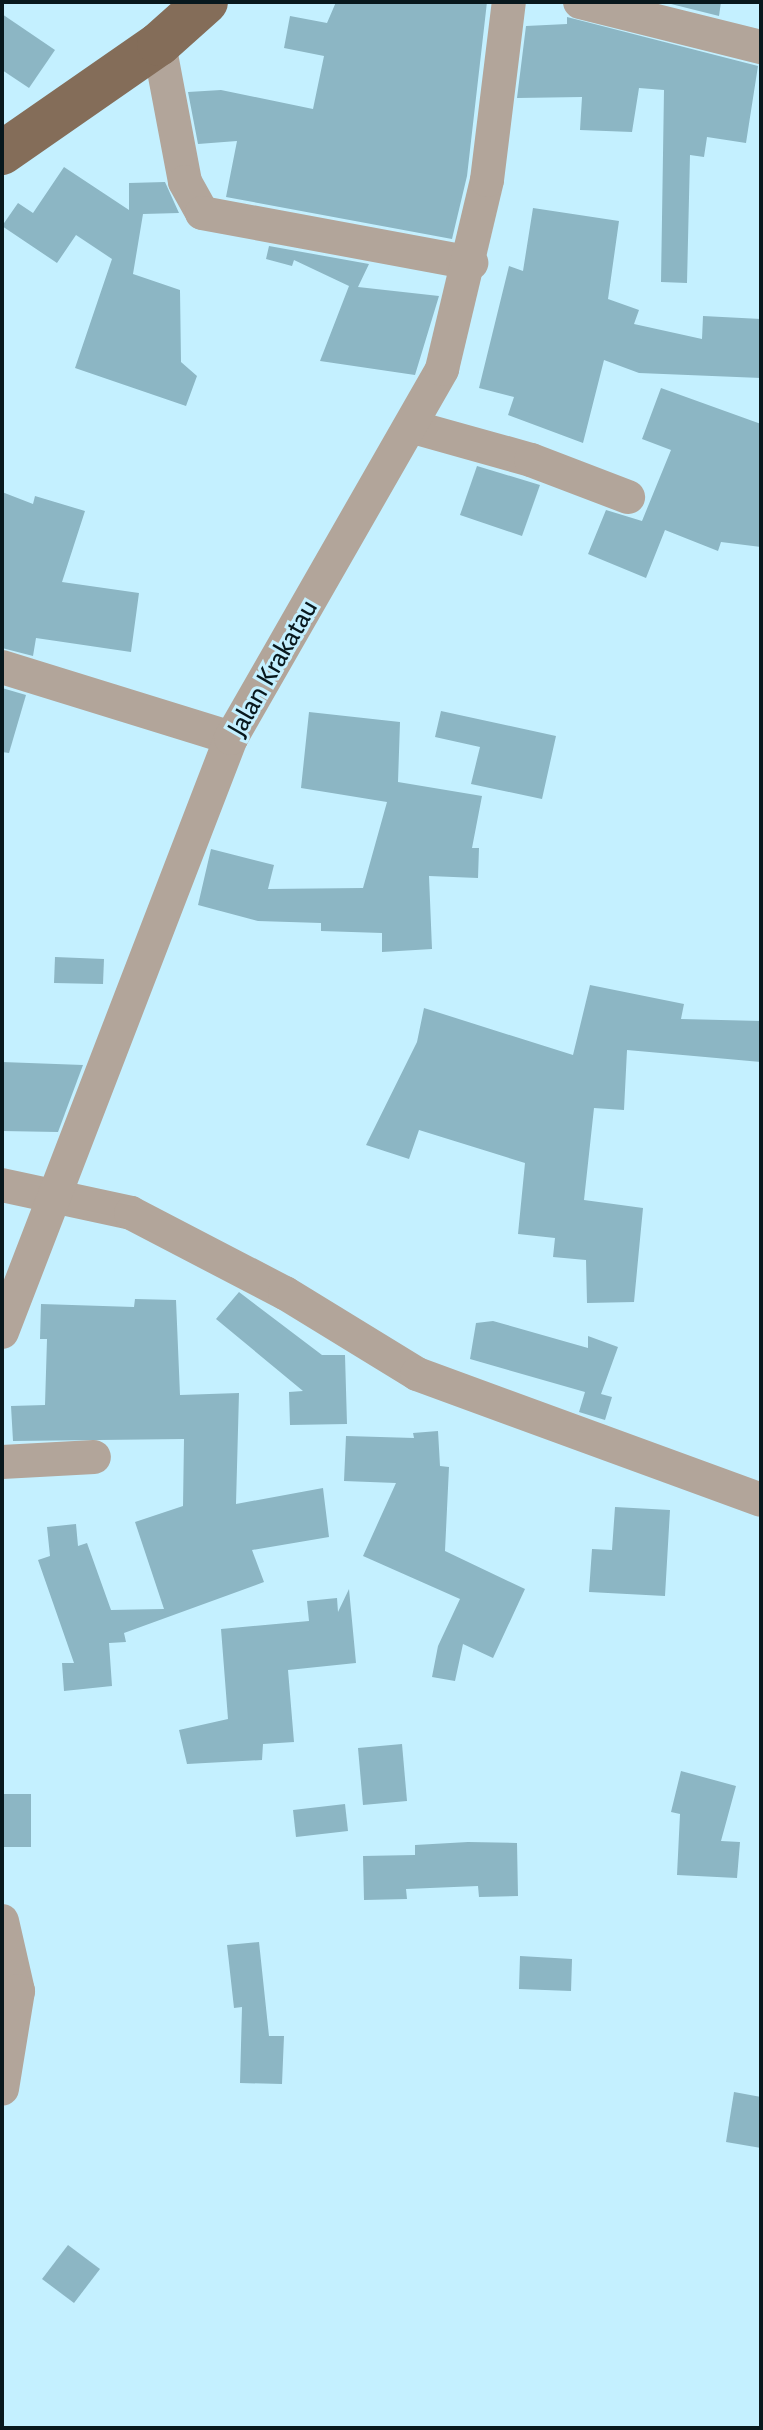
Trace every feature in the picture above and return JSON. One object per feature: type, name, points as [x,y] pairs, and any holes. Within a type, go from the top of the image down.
[{"type":"main road","points":[[2,153],[159,44],[206,2]]},
{"type":"street","name":"Jalan Krakatau","points":[[2,1332],[50,1194],[90,1110],[231,738],[413,427],[442,369],[471,263],[502,91],[509,2]]},
{"type":"street","points":[[580,2],[761,47]]},
{"type":"street","points":[[159,44],[185,182],[202,213],[471,263]]},
{"type":"street","points":[[413,427],[531,460],[628,497]]},
{"type":"street","points":[[2,667],[231,738]]},
{"type":"street","points":[[2,1185],[131,1213],[199,1245],[417,1374],[761,1500]]},
{"type":"street","points":[[2,1462],[94,1457]]},
{"type":"street","points":[[2,1921],[18,1991],[2,2089]]},
{"type":"building","points":[[336,2],[487,2],[467,176],[452,239],[226,197],[237,141],[198,144],[188,92],[221,90],[313,109],[324,56],[284,48],[290,16],[327,23]]},
{"type":"building","points":[[663,2],[721,2],[719,16]]},
{"type":"building","points":[[2,14],[55,50],[29,88],[2,70]]},
{"type":"building","points":[[567,17],[758,66],[746,143],[707,137],[704,157],[690,155],[687,283],[661,282],[664,90],[639,88],[632,132],[580,130],[582,97],[517,98],[526,26],[567,24]]},
{"type":"building","points":[[64,167],[129,210],[129,183],[165,182],[179,213],[143,214],[133,274],[180,290],[181,362],[197,376],[186,406],[75,368],[112,259],[76,235],[57,263],[2,226],[18,203],[33,213]]},
{"type":"building","points":[[533,208],[619,221],[608,299],[639,310],[634,324],[702,339],[703,316],[761,319],[761,378],[639,373],[604,360],[583,443],[508,415],[514,397],[479,388],[509,266],[523,271]]},
{"type":"building","points":[[269,246],[369,264],[358,287],[439,296],[415,375],[320,361],[349,286],[294,260],[292,266],[266,259]]},
{"type":"building","points":[[661,388],[761,424],[761,547],[721,542],[718,551],[665,530],[646,578],[588,554],[606,510],[642,521],[671,450],[642,439]]},
{"type":"building","points":[[477,466],[540,485],[522,536],[460,515]]},
{"type":"building","points":[[2,492],[33,504],[35,496],[85,511],[62,582],[139,593],[131,652],[36,638],[33,656],[2,648]]},
{"type":"building","points":[[2,688],[26,695],[9,753],[2,752]]},
{"type":"building","points":[[441,711],[556,736],[542,799],[471,784],[480,747],[435,737]]},
{"type":"building","points":[[309,712],[400,722],[398,782],[482,796],[472,848],[479,848],[478,878],[429,876],[432,949],[382,952],[382,933],[321,931],[321,923],[258,921],[198,905],[211,849],[274,865],[268,889],[363,888],[387,802],[301,788]]},
{"type":"building","points":[[55,957],[104,959],[103,984],[54,983]]},
{"type":"building","points":[[590,985],[684,1004],[681,1019],[761,1021],[761,1062],[627,1050],[624,1110],[594,1108],[584,1200],[643,1208],[634,1302],[587,1303],[586,1260],[553,1257],[555,1238],[518,1234],[525,1163],[419,1130],[409,1159],[366,1145],[417,1042],[424,1008],[573,1055]]},
{"type":"building","points":[[2,1062],[83,1065],[58,1132],[2,1131]]},
{"type":"building","points":[[239,1292],[322,1355],[345,1355],[347,1424],[290,1425],[289,1392],[303,1391],[216,1319]]},
{"type":"building","points":[[135,1299],[176,1300],[180,1395],[239,1393],[236,1504],[323,1488],[329,1537],[252,1550],[264,1582],[124,1633],[126,1642],[109,1643],[112,1686],[64,1691],[62,1663],[74,1663],[38,1560],[50,1556],[47,1527],[76,1524],[78,1546],[87,1543],[111,1610],[164,1609],[135,1522],[183,1506],[184,1439],[13,1441],[11,1406],[45,1405],[47,1339],[40,1339],[41,1304],[134,1307]]},
{"type":"building","points":[[493,1321],[588,1348],[588,1336],[618,1347],[601,1394],[612,1397],[605,1420],[579,1412],[585,1392],[470,1359],[476,1323]]},
{"type":"building","points":[[438,1431],[440,1466],[449,1467],[445,1551],[525,1589],[493,1658],[463,1644],[455,1681],[432,1677],[438,1646],[460,1599],[363,1556],[396,1483],[344,1481],[346,1436],[414,1438],[413,1433]]},
{"type":"building","points":[[615,1507],[670,1510],[665,1596],[589,1592],[592,1549],[612,1550]]},
{"type":"building","points":[[349,1589],[356,1663],[288,1670],[294,1742],[263,1744],[262,1760],[187,1764],[179,1730],[228,1719],[221,1629],[309,1621],[307,1601],[337,1598],[338,1612]]},
{"type":"building","points":[[402,1744],[407,1801],[363,1805],[358,1748]]},
{"type":"building","points":[[681,1771],[736,1786],[721,1841],[740,1842],[737,1878],[677,1875],[680,1814],[671,1812]]},
{"type":"building","points":[[2,1794],[31,1794],[31,1847],[2,1847]]},
{"type":"building","points":[[345,1804],[348,1831],[296,1837],[293,1810]]},
{"type":"building","points":[[517,1843],[518,1896],[479,1897],[478,1886],[406,1889],[407,1899],[364,1900],[363,1856],[415,1855],[415,1845]]},
{"type":"building","points":[[259,1942],[269,2036],[284,2036],[282,2084],[240,2083],[242,2007],[234,2008],[227,1945]]},
{"type":"building","points":[[520,1956],[572,1959],[571,1991],[519,1989]]},
{"type":"building","points":[[734,2092],[761,2097],[761,2148],[726,2142]]},
{"type":"building","points":[[68,2245],[100,2269],[74,2303],[42,2279]]}]
